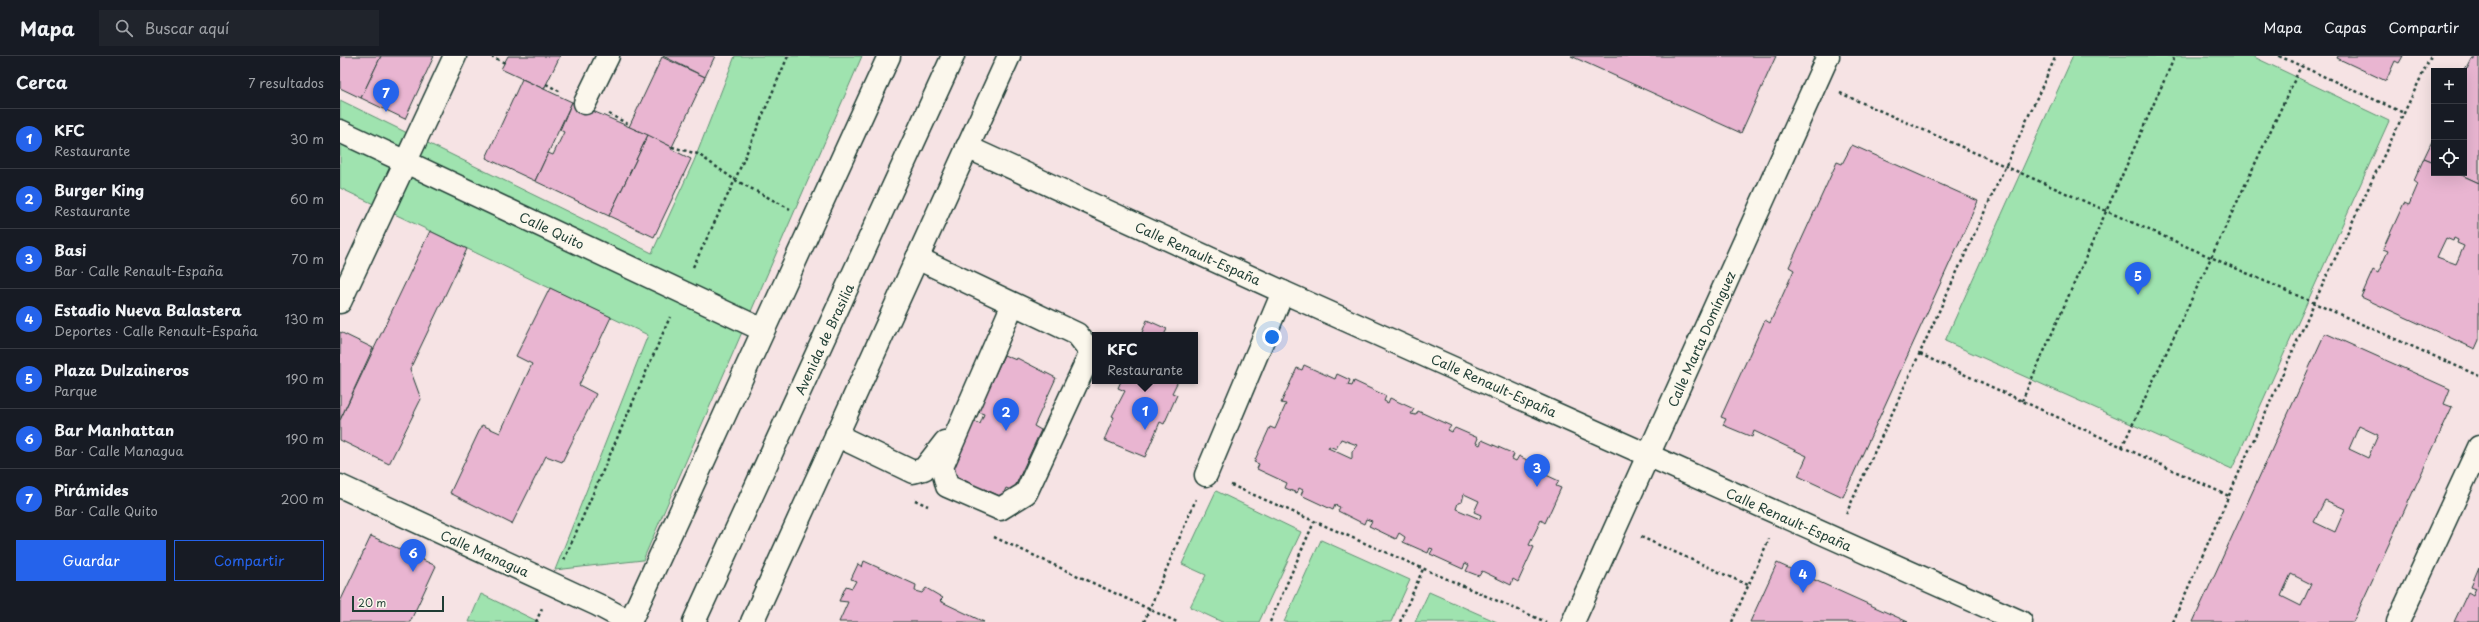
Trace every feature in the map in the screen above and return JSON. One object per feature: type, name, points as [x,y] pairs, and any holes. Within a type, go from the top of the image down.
[{"type":"street","points":[[340,302],[455,56]]},
{"type":"street","points":[[584,103],[608,56]]},
{"type":"street","points":[[630,622],[889,56]]},
{"type":"street","name":"Avenida de Brasilia","points":[[694,622],[953,56]]},
{"type":"street","points":[[752,622],[1009,56]]},
{"type":"street","name":"Calle Marta Domínguez","points":[[1573,622],[1828,56]]},
{"type":"street","name":"Calle Quito","points":[[340,131],[764,330]]},
{"type":"street","name":"Calle Renault-España","points":[[967,148],[1284,292],[2021,622]]},
{"type":"street","points":[[917,258],[1077,334],[1091,352],[1026,493],[1000,509],[947,486],[942,467],[1013,304]]},
{"type":"street","points":[[1206,475],[1284,292]]},
{"type":"street","points":[[836,435],[913,472],[924,469],[961,423]]},
{"type":"street","points":[[2398,622],[2479,447]]},
{"type":"street","name":"Calle Managua","points":[[340,486],[553,584],[630,622]]},
{"type":"path","points":[[491,56],[505,62]]},
{"type":"path","points":[[536,622],[682,291],[735,180],[788,56]]},
{"type":"path","points":[[1835,539],[2056,56]]},
{"type":"path","points":[[2022,401],[2175,56]]},
{"type":"path","points":[[2279,56],[2404,113]]},
{"type":"path","points":[[2173,622],[2314,303],[2431,56]]},
{"type":"path","points":[[2122,447],[2301,66]]},
{"type":"path","points":[[1816,82],[2479,376]]},
{"type":"path","points":[[672,147],[698,154],[735,180],[813,221]]},
{"type":"path","points":[[1920,354],[2229,496]]},
{"type":"path","points":[[1144,622],[1206,475],[1546,622]]},
{"type":"path","points":[[912,499],[934,509]]},
{"type":"path","points":[[1732,622],[1780,514]]},
{"type":"path","points":[[1270,622],[1314,522]]},
{"type":"path","points":[[1617,526],[1748,585]]},
{"type":"path","points":[[991,536],[1177,622]]},
{"type":"path","points":[[1400,622],[1423,569]]},
{"type":"green space","points":[[735,56],[862,56],[643,560],[555,570],[648,335],[340,188],[340,100],[652,253],[694,161]]},
{"type":"green space","points":[[2073,56],[2252,56],[2389,121],[2232,469],[1945,341]]},
{"type":"green space","points":[[1216,491],[1301,532],[1259,622],[1222,622],[1190,607],[1206,575],[1182,564]]},
{"type":"green space","points":[[1321,540],[1410,580],[1391,622],[1284,622]]},
{"type":"green space","points":[[1429,592],[1497,622],[1415,622]]},
{"type":"green space","points":[[481,594],[539,622],[469,622]]},
{"type":"building","points":[[340,56],[381,56],[361,98],[340,88]]},
{"type":"building","points":[[381,56],[434,56],[405,119],[361,98]]},
{"type":"building","points":[[508,56],[560,56],[544,89],[501,69]]},
{"type":"building","points":[[663,56],[715,56],[705,77]]},
{"type":"building","points":[[1571,56],[1776,56],[1741,133]]},
{"type":"building","points":[[2338,56],[2403,56],[2399,63],[2395,61],[2386,81],[2337,58]]},
{"type":"building","points":[[2474,56],[2479,56],[2479,183],[2464,176],[2467,176],[2467,69],[2472,59],[2474,60]]},
{"type":"building","points":[[662,57],[705,77],[672,147],[629,127]]},
{"type":"building","points":[[522,79],[572,102],[535,181],[486,158]]},
{"type":"building","points":[[572,102],[648,135],[609,216],[535,181],[548,153],[553,155],[564,132],[560,130]]},
{"type":"building","points":[[648,135],[672,147],[671,149],[691,159],[654,237],[609,216]]},
{"type":"building","points":[[2431,143],[2431,161],[2424,158]]},
{"type":"building","points":[[1852,145],[1978,201],[1843,497],[1798,476],[1807,456],[1754,431],[1752,437],[1723,425],[1726,419],[1721,417],[1765,320],[1770,323],[1794,270],[1789,267],[1837,162],[1842,164]]},
{"type":"building","points":[[2424,158],[2431,161],[2431,176],[2464,176],[2479,183],[2479,340],[2475,349],[2361,297],[2373,270],[2378,273],[2388,251],[2383,249],[2404,203],[2409,205],[2418,184],[2414,181]],"holes":[[[2446,238],[2453,241],[2454,238],[2458,240],[2457,243],[2464,246],[2456,264],[2437,257]]]},
{"type":"building","points":[[430,231],[467,249],[410,369],[421,399],[389,464],[340,440],[340,420]]},
{"type":"building","points":[[550,288],[611,317],[579,385],[596,394],[562,462],[546,456],[512,524],[450,493],[482,425],[500,433],[532,364],[516,356]]},
{"type":"building","points":[[1147,320],[1167,329],[1166,332],[1142,332]]},
{"type":"building","points":[[340,332],[373,348],[340,420]]},
{"type":"building","points":[[2325,333],[2450,389],[2444,404],[2452,407],[2353,622],[2193,622]],"holes":[[[2359,426],[2378,435],[2368,458],[2349,449]],[[2325,500],[2345,509],[2335,532],[2314,522]],[[2291,574],[2311,584],[2301,606],[2281,596]]]},
{"type":"building","points":[[1004,355],[1016,360],[1017,358],[1056,378],[1034,426],[1041,430],[1013,491],[1006,488],[1002,497],[984,489],[980,496],[965,489],[968,482],[950,473],[974,421],[980,424],[984,414],[978,412]]},
{"type":"building","points":[[1304,365],[1335,379],[1337,374],[1350,380],[1348,385],[1352,386],[1354,381],[1386,396],[1384,401],[1388,403],[1390,398],[1414,409],[1411,414],[1416,415],[1418,411],[1451,426],[1448,430],[1452,432],[1455,428],[1478,438],[1476,443],[1480,445],[1482,440],[1514,454],[1512,459],[1516,461],[1519,456],[1531,462],[1529,467],[1559,481],[1556,486],[1561,488],[1545,523],[1541,520],[1529,545],[1534,547],[1518,582],[1513,579],[1511,585],[1482,571],[1479,576],[1466,571],[1469,565],[1465,563],[1463,569],[1430,554],[1433,549],[1430,548],[1428,553],[1403,542],[1405,537],[1399,533],[1396,539],[1369,526],[1372,521],[1366,519],[1364,524],[1338,511],[1340,507],[1335,505],[1333,510],[1301,495],[1303,490],[1299,488],[1297,493],[1285,488],[1287,483],[1257,469],[1259,464],[1254,462],[1270,427],[1275,429],[1286,404],[1281,403],[1297,368],[1302,370]],"holes":[[[1341,439],[1357,445],[1352,452],[1352,459],[1328,448],[1329,446],[1336,449]],[[1464,494],[1479,501],[1474,512],[1481,515],[1480,519],[1456,509],[1458,503],[1462,502]]]},
{"type":"building","points":[[1120,384],[1176,384],[1172,393],[1177,395],[1164,424],[1160,422],[1145,457],[1104,440],[1114,417],[1112,416],[1125,391],[1118,388]]},
{"type":"building","points":[[371,536],[436,566],[410,622],[340,622],[340,602]]},
{"type":"building","points":[[864,561],[916,585],[915,591],[922,593],[926,588],[943,598],[940,601],[984,622],[839,622],[848,602],[839,601],[846,586],[852,588],[856,581],[851,579],[858,564],[862,567]]},
{"type":"building","points":[[1777,563],[1908,622],[1750,622]]},
{"type":"building","points":[[2479,567],[2479,622],[2454,622],[2468,592],[2473,595],[2476,588],[2471,586]]},
{"type":"place","name":"Pirámides","points":[[386,112]]},
{"type":"place","name":"Plaza Dulzaineros","points":[[2138,295]]},
{"type":"place","name":"KFC","points":[[1145,430]]},
{"type":"place","name":"Burger King","points":[[1006,431]]},
{"type":"place","name":"Basi","points":[[1537,487]]},
{"type":"place","name":"Bar Manhattan","points":[[413,572]]},
{"type":"place","name":"Estadio Nueva Balastera","points":[[1803,593]]}]
